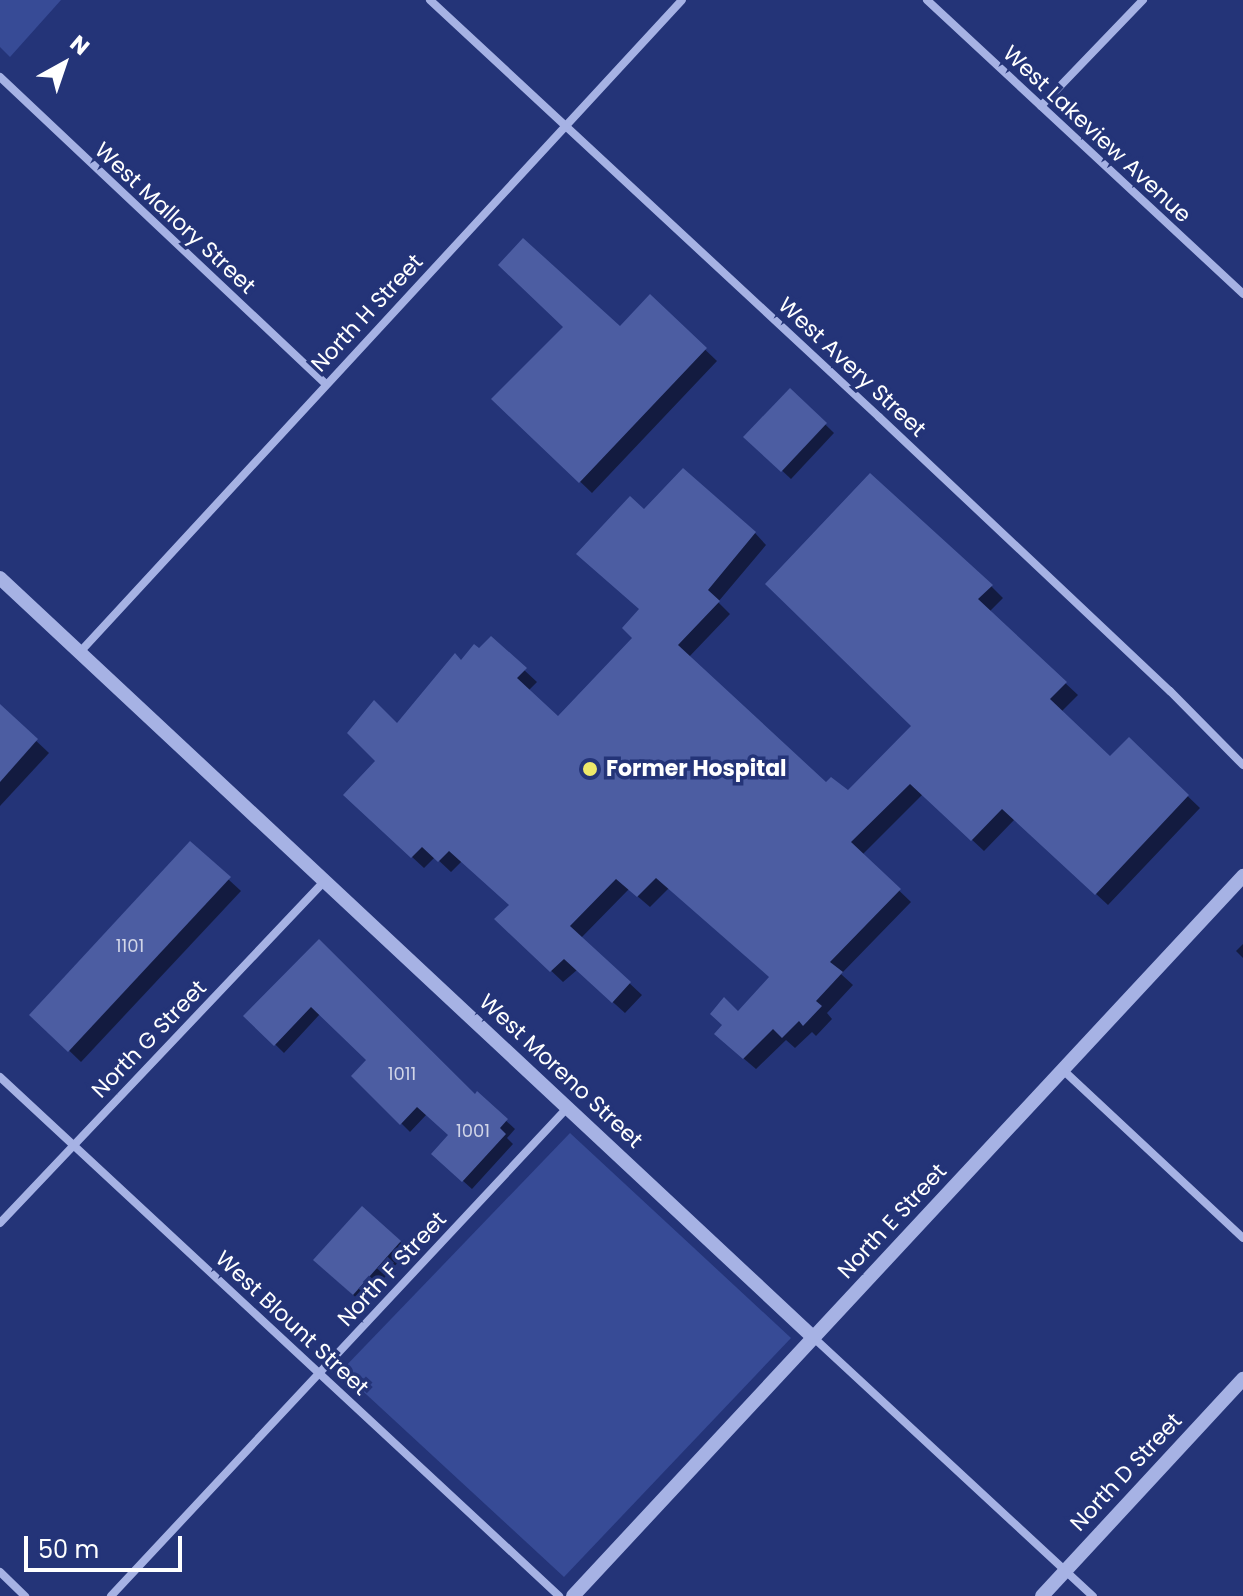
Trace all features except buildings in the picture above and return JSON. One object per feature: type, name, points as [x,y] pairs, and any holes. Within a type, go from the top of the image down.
[{"type":"street","name":"West Avery Street","points":[[430,0],[1170,691],[1243,765]]},
{"type":"street","name":"North H Street","points":[[80,652],[682,0]]},
{"type":"street","name":"West Lakeview Avenue","points":[[927,0],[1243,294]]},
{"type":"street","points":[[1041,106],[1143,0]]},
{"type":"street","name":"West Mallory Street","points":[[0,77],[326,384]]},
{"type":"street","name":"West Moreno Street","points":[[0,578],[1093,1596]]},
{"type":"street","name":"North E Street","points":[[573,1596],[1243,876]]},
{"type":"street","name":"North G Street","points":[[0,1223],[325,881]]},
{"type":"street","points":[[1063,1070],[1243,1238]]},
{"type":"street","name":"West Blount Street","points":[[0,1077],[559,1596]]},
{"type":"street","name":"North F Street","points":[[111,1596],[568,1107]]},
{"type":"street","name":"North D Street","points":[[1042,1596],[1243,1379]]},
{"type":"street","points":[[0,1572],[25,1596]]},
{"type":"shaded area","points":[[0,0],[61,0],[10,57],[0,47]]},
{"type":"shaded area","points":[[570,1133],[791,1338],[564,1577],[341,1371]]},
{"type":"place","name":"Former Hospital","points":[[590,769]]}]
